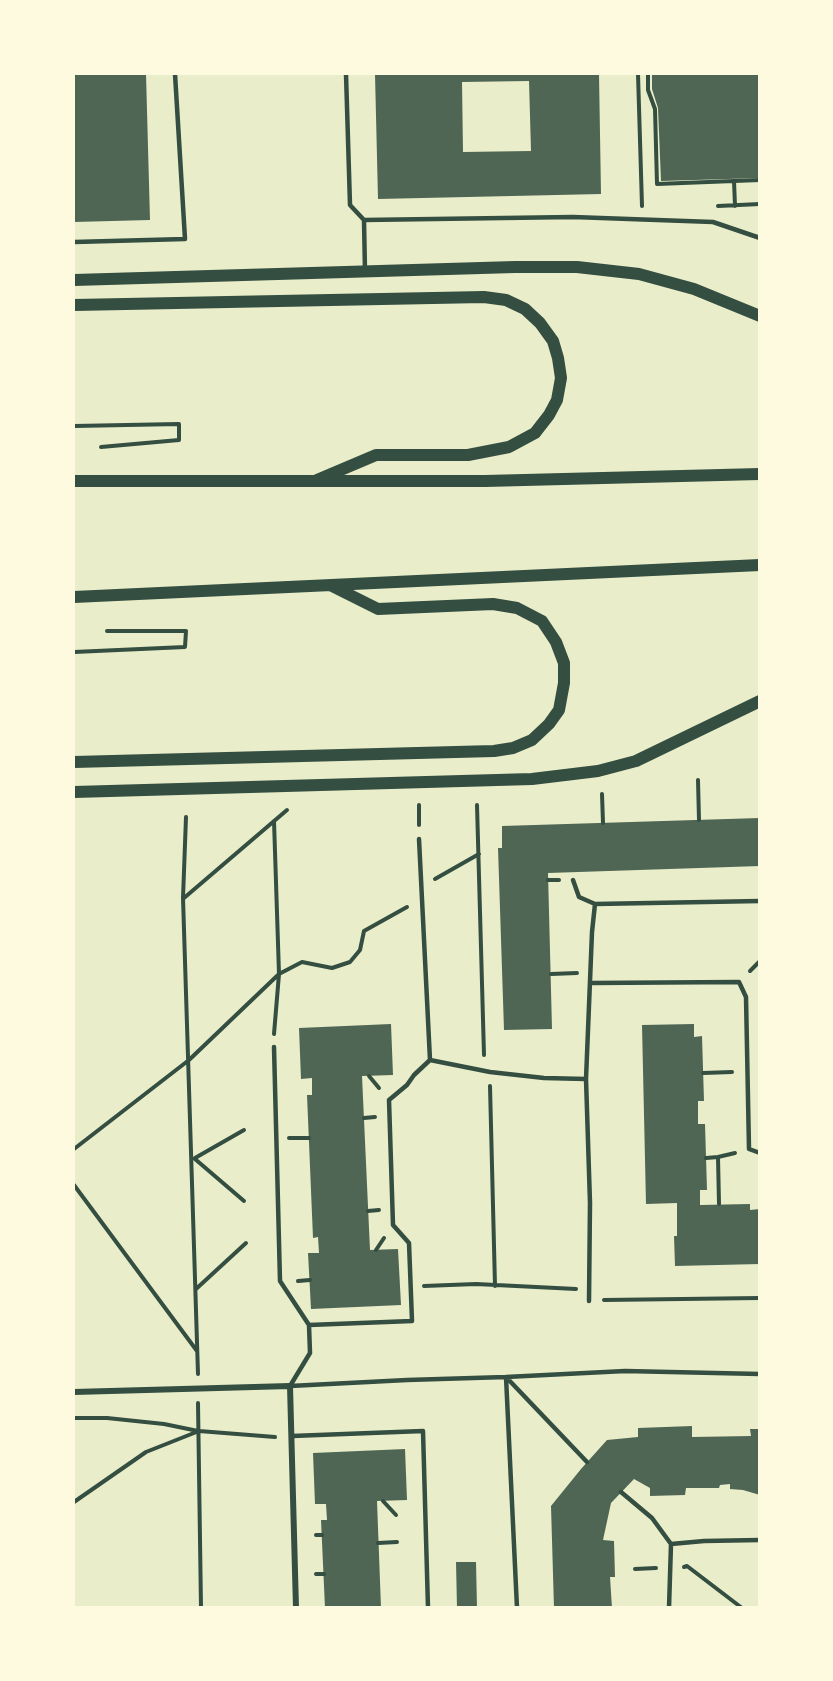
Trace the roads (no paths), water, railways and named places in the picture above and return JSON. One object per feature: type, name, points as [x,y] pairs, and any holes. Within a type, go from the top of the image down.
[{"type":"main road","points":[[74,280],[577,267],[639,274],[694,289],[759,316]]},
{"type":"main road","points":[[74,305],[484,297],[506,300],[525,309],[540,322],[553,341],[561,378],[557,400],[535,433],[509,447],[468,455],[376,454],[318,480]]},
{"type":"main road","points":[[74,481],[496,481],[759,474]]},
{"type":"main road","points":[[74,597],[759,565]]},
{"type":"main road","points":[[74,762],[494,751],[513,748],[532,740],[549,724],[559,710],[564,683],[564,663],[556,642],[542,621],[517,608],[493,604],[378,609],[332,586]]},
{"type":"main road","points":[[74,792],[532,779],[598,771],[636,761],[759,701]]},
{"type":"street","points":[[74,1392],[290,1386],[296,1608]]},
{"type":"lane","points":[[74,242],[185,239],[174,74]]},
{"type":"lane","points":[[346,74],[350,205],[364,220],[365,272]]},
{"type":"lane","points":[[364,220],[573,217],[713,222],[759,238]]},
{"type":"lane","points":[[419,839],[430,1060]]},
{"type":"lane","points":[[573,880],[579,897],[595,904],[759,901]]},
{"type":"lane","points":[[589,1301],[590,1203],[586,1079],[595,904]]},
{"type":"lane","points":[[590,982],[739,982],[746,997],[749,1149],[759,1153]]},
{"type":"lane","points":[[274,1047],[280,1281],[309,1325],[309,1353],[290,1386]]},
{"type":"lane","points":[[430,1060],[490,1072],[544,1078],[586,1079]]},
{"type":"lane","points":[[309,1325],[412,1321],[409,1243],[393,1224],[389,1100],[407,1085],[430,1060]]},
{"type":"lane","points":[[290,1386],[625,1371],[759,1374]]},
{"type":"lane","points":[[506,1377],[588,1462]]},
{"type":"lane","points":[[506,1377],[518,1608]]},
{"type":"lane","points":[[292,1437],[423,1431],[428,1608]]},
{"type":"lane","points":[[621,1492],[652,1518],[671,1544],[669,1608]]},
{"type":"lane","points":[[671,1544],[759,1539]]}]
